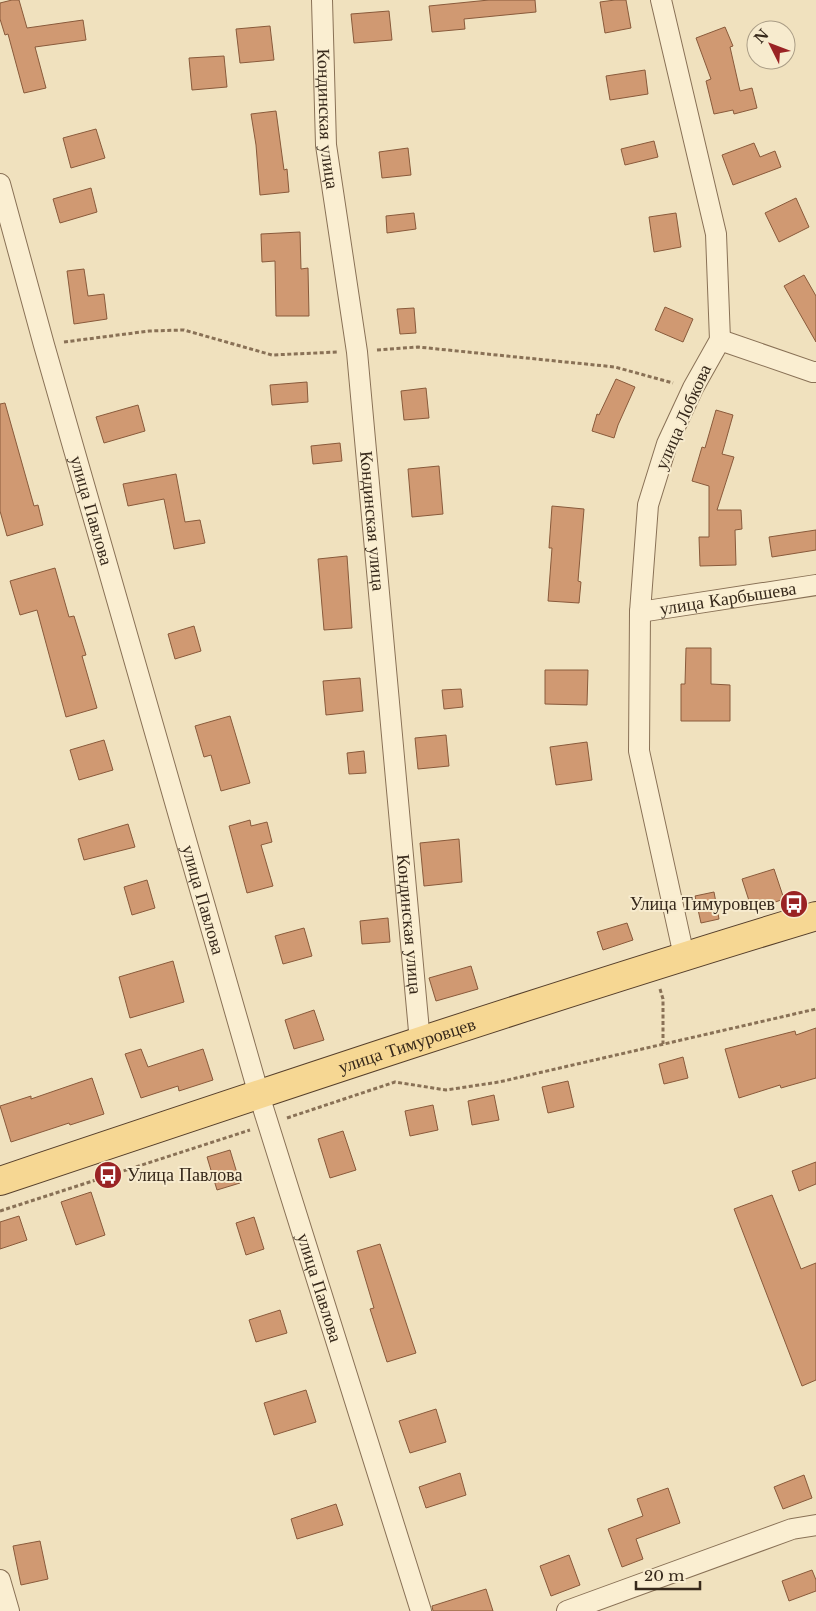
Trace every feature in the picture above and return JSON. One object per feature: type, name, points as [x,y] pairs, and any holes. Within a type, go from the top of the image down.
[{"type":"main road","name":"улица Тимуровцев","points":[[0,1181],[258,1094],[684,956],[816,916]]},
{"type":"street","name":"Кондинская улица","points":[[322,0],[326,145],[357,352],[420,1042]]},
{"type":"street","points":[[660,0],[716,234],[720,340],[816,372]]},
{"type":"street","name":"улица Павлова","points":[[0,184],[44,345],[258,1094],[421,1611]]},
{"type":"street","name":"улица Лобкова","points":[[684,956],[639,751],[640,612],[648,505],[667,444],[693,388],[720,340]]},
{"type":"street","name":"улица Карбышева","points":[[640,612],[816,585]]},
{"type":"street","points":[[567,1611],[792,1529],[816,1525]]},
{"type":"street","points":[[0,1580],[9,1611]]},
{"type":"path","points":[[654,966],[663,999],[663,1044]]},
{"type":"path","points":[[0,1212],[395,1082],[446,1090],[499,1082],[816,1009]]},
{"type":"building","points":[[19,0],[27,28],[83,20],[86,40],[35,47],[46,88],[24,93],[8,34],[5,35],[0,19],[0,3]]},
{"type":"building","points":[[489,0],[535,0],[536,12],[464,19],[465,29],[432,32],[429,6]]},
{"type":"building","points":[[626,0],[631,28],[605,33],[600,2]]},
{"type":"building","points":[[389,11],[392,40],[354,43],[351,14]]},
{"type":"building","points":[[270,26],[274,60],[240,63],[236,29]]},
{"type":"building","points":[[725,27],[733,46],[730,47],[740,91],[752,88],[757,108],[734,114],[733,110],[714,114],[706,81],[711,79],[696,38]]},
{"type":"building","points":[[224,56],[227,87],[192,90],[189,58]]},
{"type":"building","points":[[645,70],[648,94],[610,100],[606,76]]},
{"type":"building","points":[[276,111],[284,170],[287,169],[289,192],[260,195],[256,145],[251,114]]},
{"type":"building","points":[[96,129],[105,158],[71,168],[63,138]]},
{"type":"building","points":[[654,141],[658,157],[625,165],[621,149]]},
{"type":"building","points":[[754,143],[760,157],[775,151],[781,167],[733,185],[722,155]]},
{"type":"building","points":[[408,148],[411,175],[382,178],[379,152]]},
{"type":"building","points":[[91,188],[97,212],[60,223],[53,199]]},
{"type":"building","points":[[796,198],[809,227],[779,242],[765,213]]},
{"type":"building","points":[[414,213],[416,229],[387,233],[386,216]]},
{"type":"building","points":[[676,213],[681,247],[654,252],[649,217]]},
{"type":"building","points":[[300,232],[301,269],[308,268],[309,316],[276,316],[275,261],[262,262],[261,234]]},
{"type":"building","points":[[84,269],[88,296],[104,294],[107,319],[74,324],[67,271]]},
{"type":"building","points":[[804,275],[816,296],[816,342],[784,286]]},
{"type":"building","points":[[665,307],[693,319],[683,342],[655,330]]},
{"type":"building","points":[[414,308],[416,333],[400,334],[397,309]]},
{"type":"building","points":[[616,379],[635,387],[614,438],[592,431],[597,414],[599,415]]},
{"type":"building","points":[[307,382],[308,402],[272,405],[270,385]]},
{"type":"building","points":[[426,388],[429,418],[404,420],[401,391]]},
{"type":"building","points":[[5,403],[34,506],[38,505],[43,525],[7,536],[0,511],[0,404]]},
{"type":"building","points":[[138,405],[145,431],[104,443],[96,417]]},
{"type":"building","points":[[716,410],[733,415],[722,454],[734,457],[717,510],[741,510],[742,529],[735,530],[736,565],[700,566],[699,537],[709,537],[709,486],[692,481],[702,447],[705,448]]},
{"type":"building","points":[[340,443],[342,461],[313,464],[311,446]]},
{"type":"building","points":[[439,466],[443,514],[412,517],[408,469]]},
{"type":"building","points":[[176,474],[185,522],[200,520],[205,543],[174,549],[164,499],[128,506],[123,484]]},
{"type":"building","points":[[552,506],[584,509],[578,581],[581,582],[579,603],[548,601],[552,548],[549,548]]},
{"type":"building","points":[[816,530],[816,550],[772,557],[769,537]]},
{"type":"building","points":[[347,556],[352,628],[324,630],[318,559]]},
{"type":"building","points":[[55,568],[69,617],[74,616],[86,655],[82,656],[97,708],[66,717],[37,610],[20,615],[10,581]]},
{"type":"building","points":[[194,626],[201,651],[175,659],[168,634]]},
{"type":"building","points":[[686,648],[711,648],[711,684],[730,685],[730,721],[681,721],[681,684],[685,684]]},
{"type":"building","points":[[545,670],[588,670],[587,705],[545,704]]},
{"type":"building","points":[[360,678],[363,711],[326,715],[323,681]]},
{"type":"building","points":[[461,689],[463,707],[444,709],[442,690]]},
{"type":"building","points":[[230,716],[250,783],[221,791],[211,755],[204,757],[195,726]]},
{"type":"building","points":[[446,735],[449,766],[418,769],[415,738]]},
{"type":"building","points":[[104,740],[113,770],[79,780],[70,750]]},
{"type":"building","points":[[587,742],[592,780],[556,785],[550,747]]},
{"type":"building","points":[[364,751],[366,773],[349,774],[347,753]]},
{"type":"building","points":[[250,820],[251,826],[267,822],[272,842],[261,845],[273,886],[247,893],[229,826]]},
{"type":"building","points":[[128,824],[135,847],[84,860],[78,839]]},
{"type":"building","points":[[459,839],[462,882],[424,886],[420,843]]},
{"type":"building","points":[[774,869],[784,899],[752,910],[742,879]]},
{"type":"building","points":[[147,880],[155,908],[132,915],[124,887]]},
{"type":"building","points":[[714,892],[719,919],[701,923],[695,896]]},
{"type":"building","points":[[388,918],[390,942],[362,944],[360,921]]},
{"type":"building","points":[[627,923],[633,940],[603,950],[597,932]]},
{"type":"building","points":[[304,928],[312,956],[283,964],[275,936]]},
{"type":"building","points":[[173,961],[184,1002],[130,1018],[119,977]]},
{"type":"building","points":[[471,966],[478,989],[436,1001],[429,978]]},
{"type":"building","points":[[314,1010],[324,1040],[294,1049],[285,1020]]},
{"type":"building","points":[[816,1028],[816,1078],[781,1088],[780,1085],[739,1098],[725,1049],[795,1031],[796,1035]]},
{"type":"building","points":[[141,1049],[148,1067],[203,1049],[213,1080],[179,1091],[178,1086],[141,1098],[125,1054]]},
{"type":"building","points":[[683,1057],[688,1078],[664,1084],[659,1064]]},
{"type":"building","points":[[92,1078],[104,1114],[11,1142],[0,1106],[31,1096],[31,1099]]},
{"type":"building","points":[[568,1081],[574,1107],[548,1113],[542,1087]]},
{"type":"building","points":[[494,1095],[499,1120],[472,1125],[468,1101]]},
{"type":"building","points":[[433,1105],[438,1130],[410,1136],[405,1111]]},
{"type":"building","points":[[343,1131],[356,1170],[330,1178],[318,1139]]},
{"type":"building","points":[[230,1150],[240,1183],[217,1190],[207,1157]]},
{"type":"building","points":[[816,1162],[816,1184],[799,1191],[792,1171]]},
{"type":"building","points":[[91,1192],[105,1235],[76,1245],[61,1202]]},
{"type":"building","points":[[772,1195],[801,1269],[816,1263],[816,1380],[802,1386],[734,1209]]},
{"type":"building","points":[[19,1216],[27,1240],[0,1249],[0,1222]]},
{"type":"building","points":[[254,1217],[264,1249],[246,1255],[236,1223]]},
{"type":"building","points":[[380,1244],[416,1353],[387,1362],[370,1309],[374,1308],[357,1251]]},
{"type":"building","points":[[280,1310],[287,1333],[256,1342],[249,1320]]},
{"type":"building","points":[[306,1390],[316,1422],[274,1435],[264,1403]]},
{"type":"building","points":[[436,1409],[446,1442],[410,1453],[399,1421]]},
{"type":"building","points":[[460,1473],[466,1495],[426,1508],[419,1487]]},
{"type":"building","points":[[804,1475],[812,1498],[783,1509],[774,1487]]},
{"type":"building","points":[[668,1488],[680,1523],[636,1539],[643,1559],[622,1567],[608,1529],[643,1516],[637,1499]]},
{"type":"building","points":[[336,1504],[343,1525],[297,1539],[291,1519]]},
{"type":"building","points":[[40,1541],[48,1579],[21,1585],[13,1546]]},
{"type":"building","points":[[569,1555],[580,1585],[551,1596],[540,1566]]},
{"type":"building","points":[[812,1570],[816,1580],[816,1591],[789,1601],[782,1581]]},
{"type":"building","points":[[486,1589],[493,1611],[433,1611],[432,1606]]},
{"type":"place","name":"Улица Тимуровцев","points":[[794,904]]},
{"type":"place","name":"Улица Павлова","points":[[108,1175]]}]
